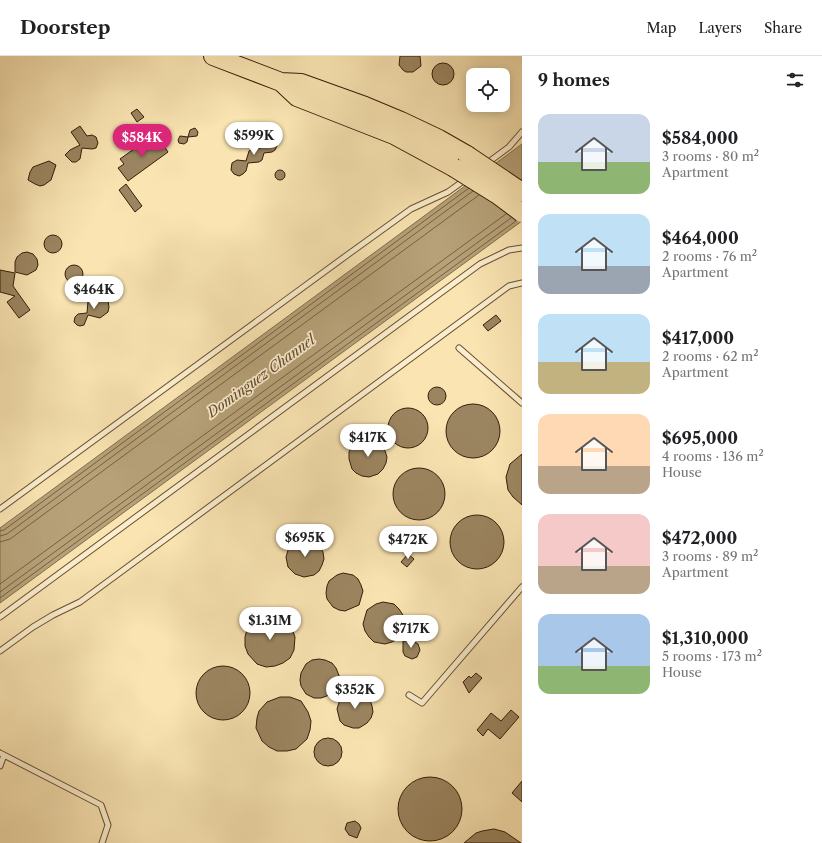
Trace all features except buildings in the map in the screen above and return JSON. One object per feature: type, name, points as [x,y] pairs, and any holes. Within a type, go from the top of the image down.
[{"type":"highway","points":[[213,56],[281,82],[301,83],[341,105],[362,113],[401,121],[439,139],[522,192]]},
{"type":"highway","points":[[362,113],[394,135],[453,167],[498,195],[522,213]]},
{"type":"highway","points":[[467,156],[507,168],[522,177]]},
{"type":"lane","points":[[478,170],[509,147],[522,132]]},
{"type":"lane","points":[[0,509],[212,352],[411,209],[448,192],[472,174]]},
{"type":"lane","points":[[0,617],[480,264],[509,250],[522,248]]},
{"type":"lane","points":[[0,651],[33,627],[53,615],[80,602],[510,286],[522,283]]},
{"type":"lane","points":[[459,348],[522,403]]},
{"type":"lane","points":[[409,695],[422,704],[522,587]]},
{"type":"lane","points":[[0,766],[2,754],[101,805],[108,825],[102,843]]},
{"type":"water","name":"Dominguez Channel","points":[[522,144],[522,221],[0,603],[0,528]]}]
